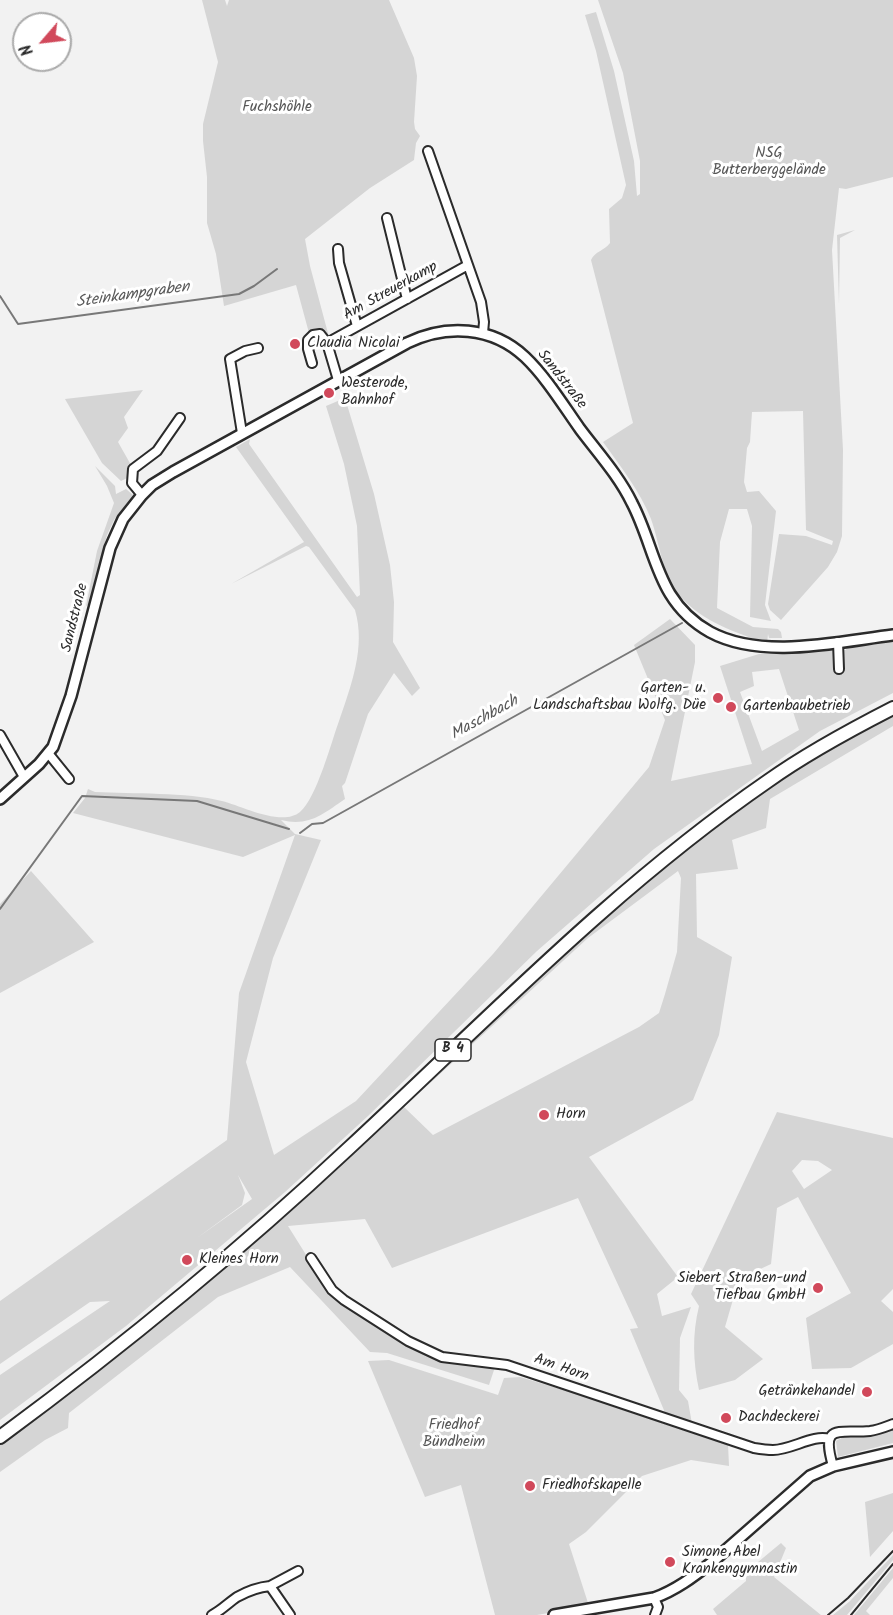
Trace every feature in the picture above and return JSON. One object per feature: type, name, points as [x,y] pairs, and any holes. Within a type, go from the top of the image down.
[{"type":"highway","name":"B 4","points":[[0,1437],[156,1316],[259,1226],[546,953],[623,884],[737,794],[893,700]]},
{"type":"highway","name":"B 4","points":[[861,720],[893,708]]},
{"type":"highway","name":"B 4","points":[[0,1428],[259,1226]]},
{"type":"street","points":[[428,151],[484,312],[483,333]]},
{"type":"street","points":[[387,218],[407,299]]},
{"type":"street","points":[[338,249],[339,263],[357,326]]},
{"type":"street","name":"Am Streuerkamp","points":[[327,342],[468,265]]},
{"type":"street","name":"Sandstraße","points":[[0,799],[48,753],[61,728],[110,548],[123,519],[142,495],[152,485],[242,433],[427,334],[455,330],[483,333],[511,346],[533,365],[631,501],[662,580],[676,602],[700,625],[724,638],[750,646],[785,647],[893,635]]},
{"type":"street","points":[[312,363],[308,345],[310,336],[320,334],[327,342],[338,380]]},
{"type":"street","points":[[242,433],[230,359],[244,351],[258,348]]},
{"type":"street","points":[[142,495],[132,483],[133,470],[157,451],[180,418]]},
{"type":"street","points":[[838,642],[840,669]]},
{"type":"street","points":[[0,735],[24,777]]},
{"type":"street","points":[[48,753],[69,779]]},
{"type":"street","name":"Am Horn","points":[[311,1258],[332,1290],[344,1300],[408,1341],[442,1357],[507,1365],[754,1448],[774,1450],[817,1438],[829,1439],[841,1431],[873,1431],[893,1424]]},
{"type":"street","points":[[829,1439],[828,1449],[833,1466]]},
{"type":"street","points":[[554,1615],[654,1598],[675,1589],[694,1577],[800,1484],[821,1470],[893,1452]]},
{"type":"street","points":[[212,1615],[221,1611],[236,1598],[270,1586],[298,1571]]},
{"type":"street","points":[[270,1586],[290,1615]]},
{"type":"street","points":[[654,1598],[658,1607],[655,1615]]},
{"type":"green space","name":"Fuchshöhle","points":[[202,0],[225,0],[227,6],[229,0],[389,0],[414,58],[417,76],[414,122],[415,129],[420,136],[416,143],[414,160],[370,188],[305,239],[329,337],[327,338],[320,331],[309,333],[296,285],[224,306],[216,254],[207,223],[207,177],[203,141],[203,124],[218,62]]},
{"type":"green space","name":"NSG Butterberggelände","points":[[598,0],[893,0],[893,177],[846,189],[839,188],[832,250],[843,450],[842,536],[837,552],[828,567],[781,620],[770,610],[768,604],[779,534],[806,536],[832,545],[833,541],[806,530],[803,411],[752,412],[744,482],[747,492],[759,491],[776,511],[765,605],[771,621],[750,617],[752,526],[747,509],[729,509],[720,542],[717,608],[753,627],[778,629],[782,638],[769,638],[768,634],[767,644],[709,619],[680,596],[665,569],[647,509],[630,479],[603,442],[633,423],[591,260],[610,243],[609,209],[622,198],[626,185],[596,51],[585,15],[596,12],[614,71],[634,161],[637,196],[640,194],[640,161],[623,73]]},
{"type":"green space","points":[[855,230],[840,238],[839,304],[837,235]]},
{"type":"green space","points":[[143,390],[124,417],[128,428],[118,442],[131,465],[127,478],[121,481],[102,463],[65,399]]},
{"type":"green space","points":[[345,398],[374,494],[390,565],[394,602],[393,642],[420,688],[412,696],[394,673],[368,714],[345,783],[342,786],[345,799],[315,818],[300,822],[281,820],[295,834],[321,840],[273,958],[246,1062],[274,1155],[356,1101],[493,954],[649,767],[665,720],[634,645],[670,619],[695,645],[695,662],[671,781],[752,764],[720,666],[759,654],[846,650],[847,646],[893,642],[893,693],[820,731],[654,849],[537,951],[368,1116],[285,1192],[126,1326],[0,1420],[0,1375],[110,1301],[90,1302],[0,1364],[0,1301],[227,1140],[239,993],[295,835],[243,857],[73,813],[85,798],[88,789],[95,792],[208,798],[262,814],[283,817],[300,812],[306,805],[323,769],[352,680],[358,652],[358,624],[355,610],[306,546],[231,584],[304,542],[236,447],[250,439],[249,444],[357,597],[360,595],[357,526],[344,464],[326,406]],"holes":[[[779,669],[799,730],[762,751],[740,692],[754,686],[752,672]],[[238,1175],[252,1199],[197,1238],[242,1205],[245,1193]]]},
{"type":"green space","points":[[95,466],[115,486],[116,494],[126,489],[133,495],[114,520],[107,535],[86,606],[97,551],[114,503]]},
{"type":"green space","name":"Horn","points":[[893,714],[893,726],[770,799],[766,828],[732,840],[738,869],[696,874],[697,937],[732,957],[719,1035],[693,1100],[589,1157],[678,1277],[657,1294],[662,1316],[691,1307],[680,1338],[679,1390],[688,1401],[692,1424],[666,1415],[630,1329],[638,1328],[578,1198],[392,1268],[365,1219],[288,1226],[330,1293],[424,1347],[495,1367],[489,1385],[387,1353],[370,1352],[290,1267],[218,1297],[69,1413],[68,1428],[45,1440],[0,1472],[0,1442],[162,1318],[583,934],[758,791]],"holes":[[[678,871],[681,878],[677,952],[659,1013],[639,1027],[433,1135],[404,1107],[588,938]]]},
{"type":"green space","points":[[31,871],[94,942],[0,993],[0,904]]},
{"type":"green space","points":[[777,1112],[893,1138],[893,1289],[881,1301],[893,1312],[893,1344],[851,1368],[812,1369],[806,1318],[851,1293],[798,1197],[777,1208],[771,1264],[739,1279],[725,1327],[763,1359],[735,1380],[699,1390],[694,1348],[699,1306],[691,1294]],"holes":[[[802,1160],[818,1161],[832,1170],[804,1189],[792,1171]]]},
{"type":"green space","name":"Friedhof Bündheim","points":[[389,1360],[498,1395],[504,1378],[520,1377],[656,1417],[728,1444],[729,1466],[691,1460],[642,1476],[586,1532],[569,1544],[589,1606],[537,1615],[495,1615],[461,1485],[425,1497],[368,1361]]},
{"type":"green space","points":[[893,1429],[893,1443],[838,1457],[836,1441],[845,1436],[871,1437]]},
{"type":"green space","points":[[893,1493],[893,1531],[870,1557],[865,1502]]},
{"type":"green space","points":[[781,1543],[786,1548],[774,1577],[821,1615],[717,1615],[713,1609],[746,1581],[746,1572]]},
{"type":"green space","points":[[893,1555],[893,1560],[847,1615],[833,1615],[850,1601]]},
{"type":"green space","points":[[893,1568],[893,1578],[866,1611],[870,1615],[854,1615]]},
{"type":"waterway","name":"Steinkampgraben","points":[[0,296],[18,324],[239,294],[277,269]]},
{"type":"waterway","name":"Maschbach","points":[[300,833],[312,824],[323,823],[682,623]]},
{"type":"waterway","name":"Maschbach","points":[[0,909],[82,796],[197,801],[289,829]]},
{"type":"railway","points":[[828,1615],[848,1598],[893,1551]]},
{"type":"railway","points":[[851,1615],[893,1564]]},
{"type":"place","name":"Claudia Nicolai","points":[[295,344]]},
{"type":"place","name":"Westerode, Bahnhof","points":[[329,393]]},
{"type":"place","name":"Garten- u. Landschaftsbau Wolfg. Düe","points":[[718,698]]},
{"type":"place","name":"Gartenbaubetrieb","points":[[731,707]]},
{"type":"place","name":"Horn","points":[[544,1115]]},
{"type":"place","name":"Kleines Horn","points":[[187,1260]]},
{"type":"place","name":"Siebert Straßen-und Tiefbau GmbH","points":[[818,1288]]},
{"type":"place","name":"Getränkehandel","points":[[867,1392]]},
{"type":"place","name":"Dachdeckerei","points":[[726,1418]]},
{"type":"place","name":"Friedhofskapelle","points":[[530,1486]]},
{"type":"place","name":"Simone Abel Krankengymnastin","points":[[670,1562]]}]
